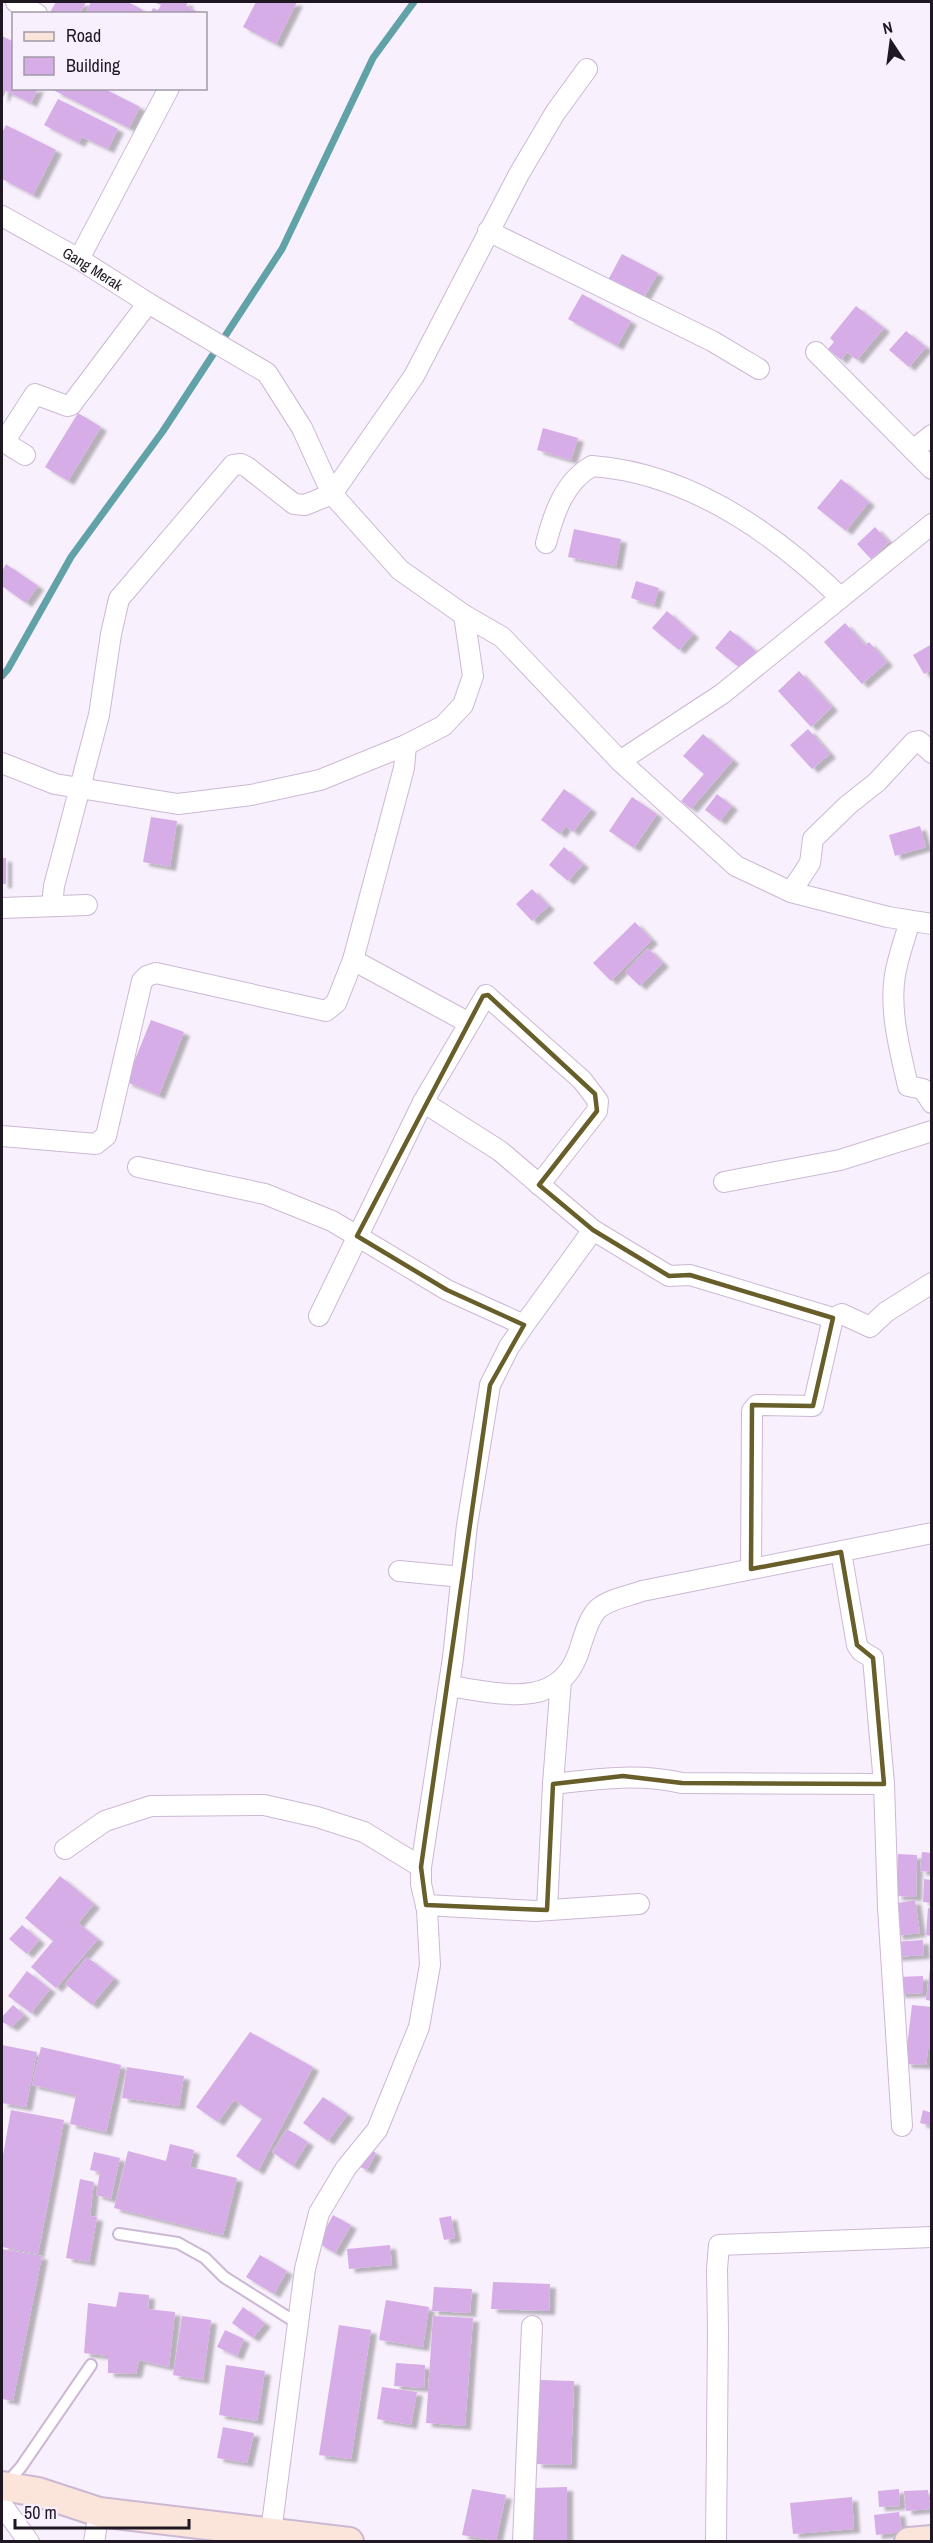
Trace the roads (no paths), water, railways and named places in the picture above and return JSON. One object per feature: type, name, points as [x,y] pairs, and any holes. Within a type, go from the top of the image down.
[{"type":"main road","points":[[2,2493],[38,2492],[99,2512],[349,2541]]},
{"type":"main road","points":[[909,2541],[932,2540]]},
{"type":"street","points":[[16,2],[34,12]]},
{"type":"street","points":[[52,905],[54,886],[99,715],[111,634],[119,599],[226,472],[236,464],[247,467],[294,504],[305,505],[332,494],[414,376],[488,231],[555,113],[587,69]]},
{"type":"street","points":[[79,259],[168,90]]},
{"type":"street","name":"Gang Merak","points":[[2,216],[79,259],[148,303],[267,373],[302,428],[332,494]]},
{"type":"street","points":[[488,231],[702,336],[759,369]]},
{"type":"street","points":[[25,455],[4,442],[35,394],[67,406],[71,405],[148,303]]},
{"type":"street","points":[[816,352],[932,469]]},
{"type":"street","points":[[913,450],[932,435]]},
{"type":"street","points":[[546,543],[555,510],[571,483],[592,465],[608,467],[654,477],[711,499],[806,565],[840,597]]},
{"type":"street","points":[[332,494],[400,570],[502,637],[620,762],[736,866],[791,892],[910,921],[932,924]]},
{"type":"street","points":[[620,762],[722,694],[932,524]]},
{"type":"street","points":[[2,763],[56,784],[178,804],[251,795],[320,780],[406,746],[443,726],[463,705],[473,676],[469,617]]},
{"type":"street","points":[[791,892],[810,864],[813,839],[848,805],[877,782],[914,742],[919,741],[932,753]]},
{"type":"street","points":[[2,1136],[96,1144],[106,1136],[142,981],[147,976],[156,973],[326,1011],[336,1003],[353,960],[404,768],[406,746]]},
{"type":"street","points":[[2,908],[87,905]]},
{"type":"street","points":[[910,921],[895,974],[893,994],[896,1020],[908,1086],[922,1089],[932,1103]]},
{"type":"street","points":[[353,960],[469,1023]]},
{"type":"street","points":[[319,1316],[423,1102],[483,996],[488,995],[582,1080],[595,1094],[598,1101],[597,1111],[539,1185]]},
{"type":"street","points":[[423,1102],[500,1151],[592,1230],[669,1276],[690,1275],[833,1318],[842,1314],[871,1327],[886,1312],[932,1283]]},
{"type":"street","points":[[724,1182],[840,1160],[932,1131]]},
{"type":"street","points":[[138,1167],[265,1194],[332,1221],[447,1290],[524,1325]]},
{"type":"street","points":[[271,2532],[305,2269],[319,2213],[346,2168],[377,2130],[418,2027],[430,1965],[421,1867],[449,1686],[468,1525],[490,1385],[524,1325],[592,1230]]},
{"type":"street","points":[[751,1569],[752,1411],[757,1405],[812,1407],[833,1318]]},
{"type":"street","points":[[449,1686],[516,1695],[548,1689],[561,1680],[575,1663],[590,1621],[598,1608],[642,1591],[932,1533]]},
{"type":"street","points":[[840,1552],[857,1645],[861,1651],[873,1658],[884,1784],[888,1907],[902,2126]]},
{"type":"street","points":[[399,1571],[462,1576]]},
{"type":"street","points":[[547,1910],[561,1680]]},
{"type":"street","points":[[553,1785],[623,1776],[658,1778],[682,1783],[884,1784]]},
{"type":"street","points":[[65,1849],[105,1821],[152,1806],[264,1805],[317,1817],[364,1832],[421,1867]]},
{"type":"street","points":[[426,1905],[547,1910],[639,1904]]},
{"type":"street","points":[[716,2541],[719,2245],[932,2237]]},
{"type":"street","points":[[523,2541],[532,2326]]},
{"type":"street","points":[[2,2493],[29,2541]]},
{"type":"street","points":[[94,2541],[99,2512]]},
{"type":"lane","points":[[120,2234],[178,2242],[205,2258],[224,2277],[297,2323]]},
{"type":"lane","points":[[2,2493],[91,2365]]},
{"type":"waterway","points":[[2,676],[71,557],[163,431],[282,249],[373,58],[414,2]]}]
